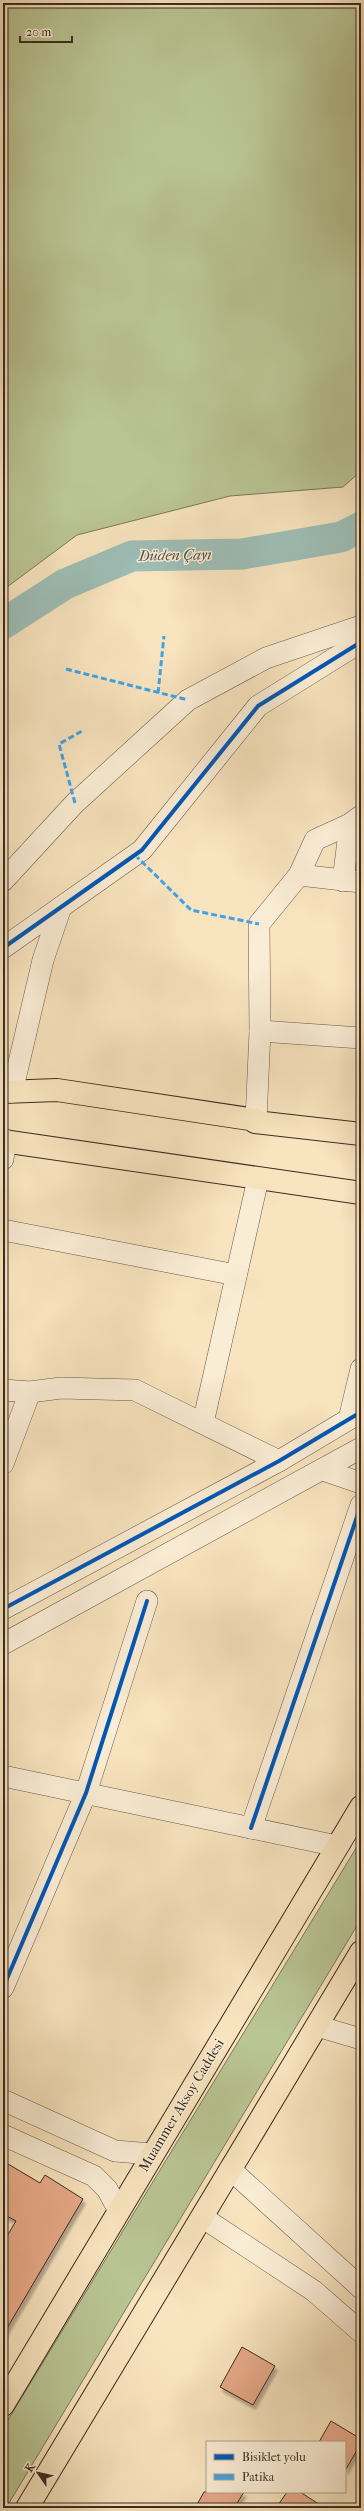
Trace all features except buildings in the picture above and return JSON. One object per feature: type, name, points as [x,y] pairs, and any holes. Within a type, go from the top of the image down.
[{"type":"main road","points":[[8,1092],[57,1090],[256,1120],[255,1122],[361,1134]]},
{"type":"main road","points":[[4,1147],[361,1193]]},
{"type":"main road","name":"Muammer Aksoy Caddesi","points":[[3,2405],[361,1807]]},
{"type":"main road","points":[[27,2508],[361,1952]]},
{"type":"street","points":[[3,881],[75,803],[188,700],[266,658],[361,626]]},
{"type":"street","points":[[3,948],[142,850],[258,706],[361,642]]},
{"type":"street","points":[[256,1120],[260,1031],[259,924],[299,875],[315,840],[356,820],[352,882],[299,875]]},
{"type":"street","points":[[8,1092],[43,960],[61,908]]},
{"type":"street","points":[[260,1031],[361,1038]]},
{"type":"street","points":[[203,1423],[258,1179]]},
{"type":"street","points":[[3,1230],[236,1275]]},
{"type":"street","points":[[3,1610],[279,1460],[355,1416],[361,1369]]},
{"type":"street","points":[[3,1390],[30,1392],[61,1388],[135,1390],[279,1460]]},
{"type":"street","points":[[3,1464],[30,1392]]},
{"type":"street","points":[[3,1644],[361,1448]]},
{"type":"street","points":[[323,1470],[361,1483]]},
{"type":"street","points":[[251,1828],[361,1505]]},
{"type":"street","points":[[3,1988],[86,1793],[147,1602]]},
{"type":"street","points":[[3,1776],[337,1846]]},
{"type":"street","points":[[317,2026],[361,2039]]},
{"type":"street","points":[[3,2100],[115,2151],[152,2154]]},
{"type":"street","points":[[3,2135],[94,2176],[108,2189],[119,2211]]},
{"type":"street","points":[[230,2170],[361,2288]]},
{"type":"street","points":[[202,2217],[314,2291],[361,2332]]},
{"type":"green space","points":[[3,3],[361,3],[361,471],[343,487],[230,496],[77,535],[3,590]]},
{"type":"green space","points":[[361,1840],[361,1919],[6,2508],[3,2508],[3,2428]]},
{"type":"waterway","name":"Düden Çayı","points":[[3,624],[65,584],[132,556],[242,554],[341,537],[361,527]]},
{"type":"marked path","points":[[158,693],[164,636]]},
{"type":"marked path","points":[[66,669],[188,700]]},
{"type":"marked path","points":[[75,803],[59,744],[82,731]]},
{"type":"marked path","points":[[135,855],[191,910],[259,924]]},
{"type":"cycle path","points":[[3,948],[142,850],[258,706],[361,642]]},
{"type":"cycle path","points":[[3,1609],[279,1461],[361,1412]]},
{"type":"cycle path","points":[[251,1828],[361,1505]]},
{"type":"cycle path","points":[[3,1988],[86,1793],[147,1601]]}]
